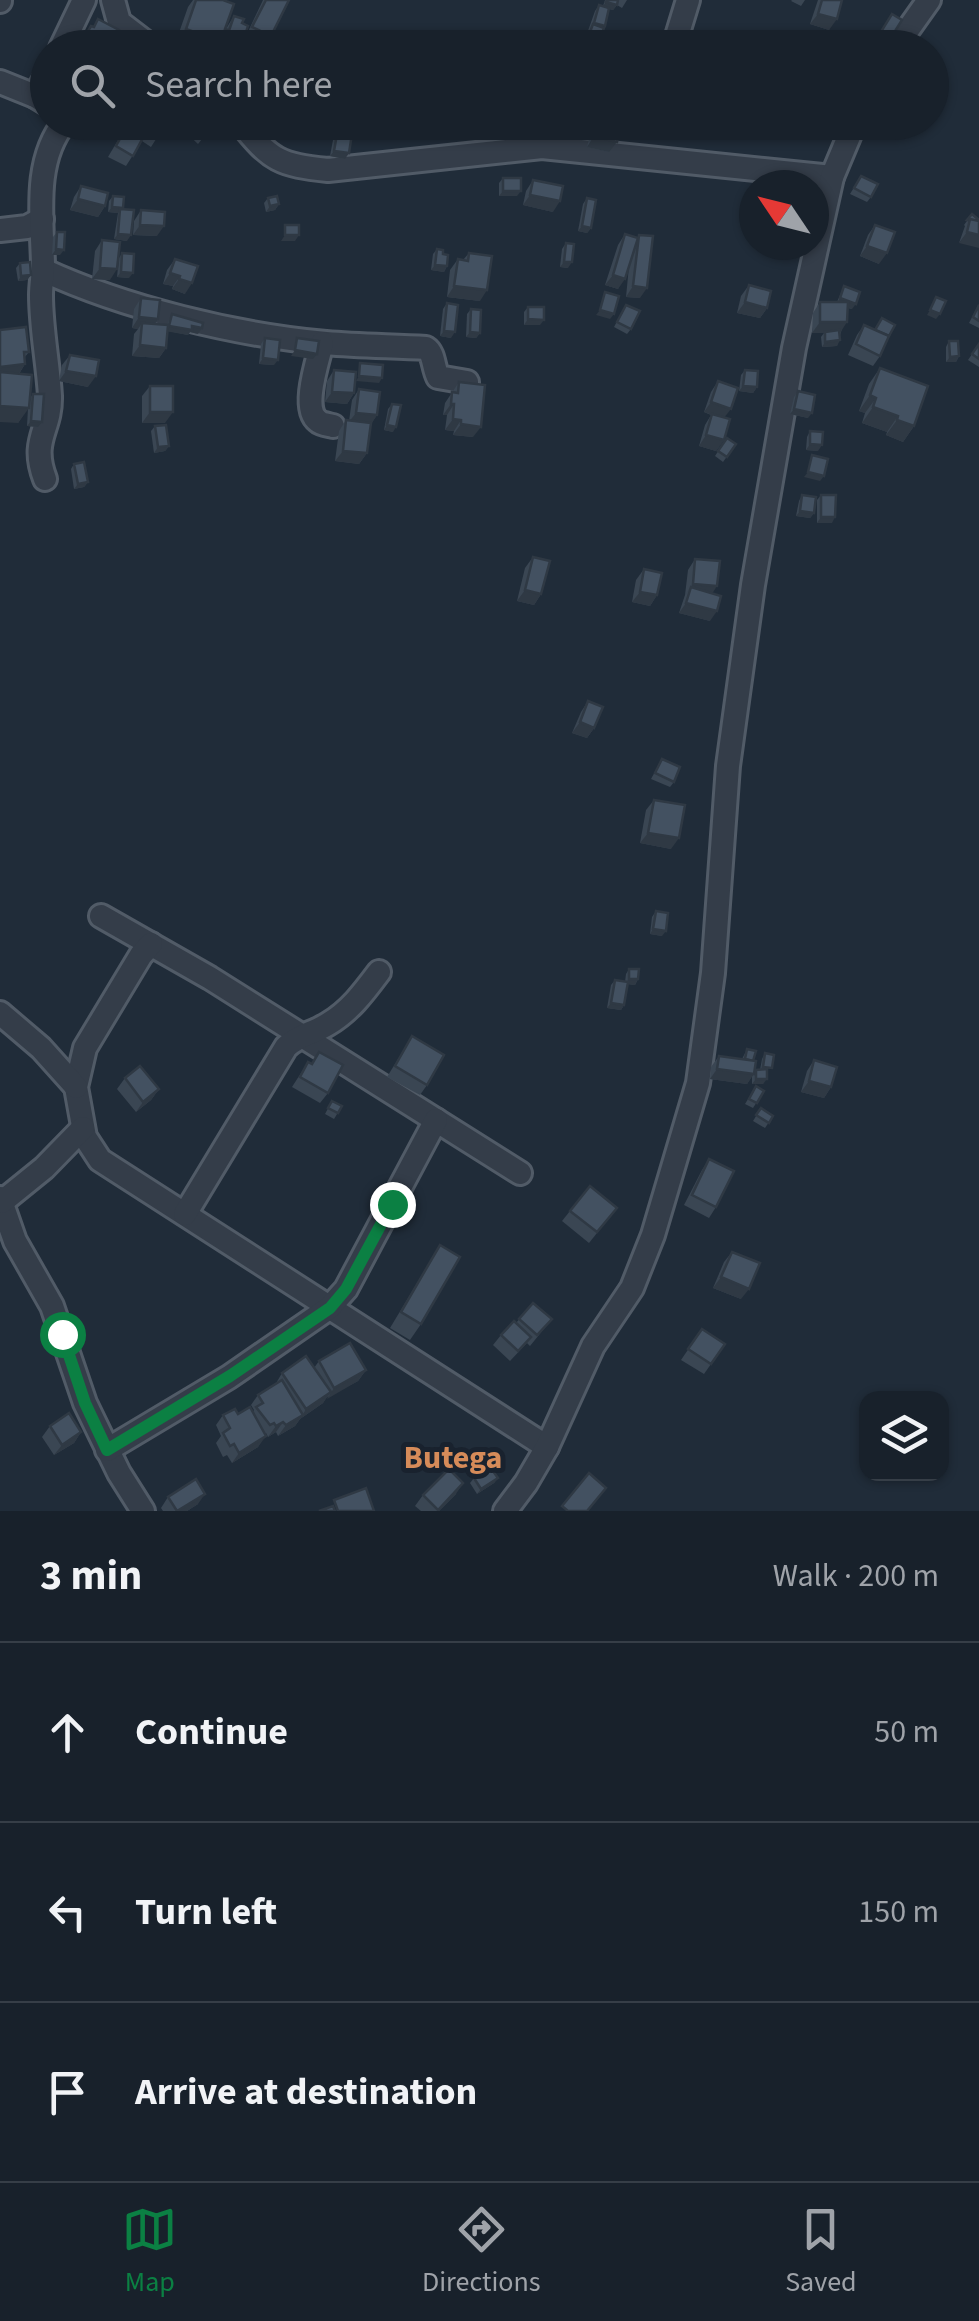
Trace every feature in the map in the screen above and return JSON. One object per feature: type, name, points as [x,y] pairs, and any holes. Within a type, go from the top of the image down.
[{"type":"street","points":[[70,30],[84,0]]},
{"type":"street","points":[[98,0],[128,30]]},
{"type":"street","points":[[679,30],[688,0]]},
{"type":"street","points":[[908,30],[930,0]]},
{"type":"street","points":[[0,82],[30,95]]},
{"type":"street","points":[[45,478],[38,461],[50,400],[42,294],[42,219],[46,155],[52,140]]},
{"type":"street","points":[[256,140],[276,159],[295,167],[328,170],[542,147],[832,176]]},
{"type":"street","points":[[506,1511],[546,1447],[594,1346],[643,1264],[698,1083],[713,973],[737,693],[794,348],[832,176],[847,140]]},
{"type":"street","points":[[0,230],[28,227],[42,219]]},
{"type":"street","points":[[44,270],[80,287],[241,330],[322,343],[426,348],[438,376],[466,382]]},
{"type":"street","points":[[322,343],[310,395],[312,414],[319,423],[333,426]]},
{"type":"street","points":[[101,916],[210,978],[520,1173]]},
{"type":"street","points":[[151,944],[84,1048],[76,1087],[85,1138],[100,1160],[546,1447]]},
{"type":"street","points":[[185,1214],[286,1047],[352,1008],[380,972]]},
{"type":"street","points":[[0,1013],[41,1048],[76,1087]]},
{"type":"street","points":[[107,1450],[230,1376],[330,1308],[346,1289],[436,1120]]},
{"type":"street","points":[[83,1128],[44,1168],[1,1200],[15,1241],[52,1306],[85,1403],[143,1511]]},
{"type":"building","points":[[196,0],[234,4],[225,29],[228,30],[186,29]]},
{"type":"building","points":[[266,0],[289,0],[274,30],[252,27]]},
{"type":"building","points":[[822,0],[842,0],[837,19],[818,14]]},
{"type":"building","points":[[599,5],[609,8],[605,26],[594,23]]},
{"type":"building","points":[[892,14],[902,20],[896,30],[882,30]]},
{"type":"building","points":[[234,16],[244,19],[242,23],[248,26],[247,30],[229,30]]},
{"type":"building","points":[[98,19],[119,30],[89,30]]},
{"type":"building","points":[[119,140],[142,140],[133,156],[116,146]]},
{"type":"building","points":[[336,140],[351,140],[349,153],[334,151]]},
{"type":"building","points":[[861,176],[878,184],[871,197],[854,188]]},
{"type":"building","points":[[503,178],[521,178],[521,191],[503,191]]},
{"type":"building","points":[[533,180],[563,186],[560,201],[530,195]]},
{"type":"building","points":[[81,186],[108,193],[105,206],[78,199]]},
{"type":"building","points":[[113,196],[124,197],[123,208],[112,207]]},
{"type":"building","points":[[277,196],[279,204],[270,206],[268,198]]},
{"type":"building","points":[[587,198],[596,200],[591,228],[582,226]]},
{"type":"building","points":[[120,209],[134,210],[131,235],[118,234]]},
{"type":"building","points":[[141,210],[165,212],[164,226],[140,225]]},
{"type":"building","points":[[970,219],[979,221],[979,235],[967,232]]},
{"type":"building","points":[[285,225],[299,225],[299,235],[285,235]]},
{"type":"building","points":[[875,225],[895,232],[887,253],[867,246]]},
{"type":"building","points":[[57,232],[65,232],[64,250],[56,249]]},
{"type":"building","points":[[625,234],[638,238],[625,279],[613,275]]},
{"type":"building","points":[[639,235],[653,236],[647,288],[633,286]]},
{"type":"building","points":[[102,240],[120,242],[117,269],[100,268]]},
{"type":"building","points":[[566,243],[574,244],[572,262],[564,262]]},
{"type":"building","points":[[437,249],[448,255],[447,266],[435,265]]},
{"type":"building","points":[[122,253],[134,254],[133,273],[121,272]]},
{"type":"building","points":[[469,253],[492,256],[487,290],[454,286],[458,259],[468,261]]},
{"type":"building","points":[[175,259],[198,266],[192,283],[170,273]]},
{"type":"building","points":[[30,262],[31,275],[21,276],[20,263]]},
{"type":"building","points":[[749,285],[771,291],[767,308],[745,302]]},
{"type":"building","points":[[844,286],[860,292],[856,304],[840,298]]},
{"type":"building","points":[[605,292],[619,296],[614,314],[600,310]]},
{"type":"building","points":[[936,297],[946,301],[940,314],[930,310]]},
{"type":"building","points":[[141,298],[160,300],[158,319],[139,317]]},
{"type":"building","points":[[820,302],[848,302],[847,322],[820,322]]},
{"type":"building","points":[[447,303],[458,305],[455,332],[444,331]]},
{"type":"building","points":[[626,305],[640,311],[631,329],[617,322]]},
{"type":"building","points":[[528,307],[544,307],[544,320],[528,319]]},
{"type":"building","points":[[471,309],[481,310],[480,333],[470,332]]},
{"type":"building","points":[[172,314],[203,323],[202,328],[169,326]]},
{"type":"building","points":[[882,318],[895,325],[889,336],[875,330]]},
{"type":"building","points":[[142,323],[168,325],[166,348],[140,345]]},
{"type":"building","points":[[864,325],[889,336],[880,356],[856,344]]},
{"type":"building","points":[[26,327],[29,352],[24,352],[25,364],[0,367],[0,330]]},
{"type":"building","points":[[839,330],[840,340],[825,342],[825,332]]},
{"type":"building","points":[[265,338],[280,340],[278,360],[263,358]]},
{"type":"building","points":[[297,338],[319,341],[317,354],[295,350]]},
{"type":"building","points":[[949,341],[958,341],[959,356],[950,357]]},
{"type":"building","points":[[70,355],[99,360],[96,376],[66,371]]},
{"type":"building","points":[[360,363],[383,365],[382,378],[359,376]]},
{"type":"building","points":[[880,368],[928,386],[914,426],[873,407],[876,398],[870,395]]},
{"type":"building","points":[[334,370],[356,372],[354,393],[332,392]]},
{"type":"building","points":[[745,370],[758,371],[757,387],[743,386]]},
{"type":"building","points":[[0,372],[32,375],[29,408],[0,406]]},
{"type":"building","points":[[718,381],[738,388],[731,409],[711,402]]},
{"type":"building","points":[[459,382],[485,385],[481,427],[453,419],[452,392],[458,393]]},
{"type":"building","points":[[150,386],[173,386],[173,412],[150,412]]},
{"type":"building","points":[[359,389],[380,392],[377,415],[356,413]]},
{"type":"building","points":[[798,391],[815,395],[812,413],[794,409]]},
{"type":"building","points":[[33,394],[44,394],[42,422],[31,421]]},
{"type":"building","points":[[392,404],[401,405],[396,427],[387,425]]},
{"type":"building","points":[[712,414],[730,419],[724,440],[706,435]]},
{"type":"building","points":[[346,420],[371,423],[367,453],[343,451]]},
{"type":"building","points":[[166,425],[169,446],[158,447],[155,426]]},
{"type":"building","points":[[810,431],[823,432],[822,445],[810,444]]},
{"type":"building","points":[[727,438],[736,444],[727,457],[718,451]]},
{"type":"building","points":[[812,455],[828,459],[824,476],[808,472]]},
{"type":"building","points":[[84,462],[88,482],[78,484],[74,464]]},
{"type":"building","points":[[802,495],[816,497],[814,513],[800,511]]},
{"type":"building","points":[[821,495],[836,495],[835,517],[821,517]]},
{"type":"building","points":[[533,557],[550,561],[541,594],[525,590]]},
{"type":"building","points":[[695,559],[720,561],[717,586],[693,584]]},
{"type":"building","points":[[644,569],[662,573],[657,595],[640,592]]},
{"type":"building","points":[[691,587],[721,596],[717,611],[686,603]]},
{"type":"building","points":[[588,701],[603,707],[594,728],[580,722]]},
{"type":"building","points":[[662,759],[680,767],[674,782],[655,773]]},
{"type":"building","points":[[654,800],[685,805],[679,838],[648,833]]},
{"type":"building","points":[[656,911],[668,913],[666,931],[653,929]]},
{"type":"building","points":[[629,969],[639,969],[638,979],[629,979]]},
{"type":"building","points":[[615,980],[628,982],[624,1005],[611,1003]]},
{"type":"building","points":[[412,1036],[444,1055],[427,1085],[395,1066]]},
{"type":"building","points":[[747,1049],[756,1051],[753,1061],[745,1059]]},
{"type":"building","points":[[319,1052],[343,1065],[328,1093],[300,1077]]},
{"type":"building","points":[[765,1053],[774,1055],[772,1068],[763,1067]]},
{"type":"building","points":[[719,1056],[756,1061],[754,1074],[717,1069]]},
{"type":"building","points":[[814,1060],[837,1067],[831,1087],[809,1081]]},
{"type":"building","points":[[140,1066],[159,1089],[143,1102],[125,1078]]},
{"type":"building","points":[[767,1069],[767,1079],[756,1079],[756,1070]]},
{"type":"building","points":[[756,1086],[764,1091],[757,1103],[749,1099]]},
{"type":"building","points":[[332,1101],[342,1106],[338,1113],[328,1108]]},
{"type":"building","points":[[761,1108],[773,1116],[769,1123],[756,1115]]},
{"type":"building","points":[[709,1159],[734,1171],[716,1207],[692,1195]]},
{"type":"building","points":[[590,1186],[617,1208],[597,1232],[570,1211]]},
{"type":"building","points":[[440,1245],[460,1257],[421,1324],[401,1312]]},
{"type":"building","points":[[732,1252],[760,1263],[749,1289],[721,1277]]},
{"type":"building","points":[[533,1303],[552,1319],[537,1335],[519,1319]]},
{"type":"building","points":[[514,1321],[531,1337],[518,1351],[501,1335]]},
{"type":"building","points":[[702,1329],[725,1344],[711,1364],[688,1349]]},
{"type":"building","points":[[350,1343],[366,1370],[334,1388],[319,1361]]},
{"type":"building","points":[[306,1356],[331,1392],[306,1409],[282,1373]]},
{"type":"building","points":[[282,1380],[303,1415],[286,1425],[270,1425],[256,1407],[263,1403],[258,1395]]},
{"type":"building","points":[[250,1407],[266,1436],[239,1453],[223,1433],[230,1428],[223,1415],[235,1409],[238,1414]]},
{"type":"building","points":[[69,1413],[81,1432],[62,1445],[50,1426]]},
{"type":"building","points":[[485,1451],[491,1460],[477,1470],[472,1462]]},
{"type":"building","points":[[490,1467],[498,1478],[481,1489],[474,1478]]},
{"type":"building","points":[[449,1469],[463,1483],[438,1510],[423,1495]]},
{"type":"building","points":[[589,1473],[606,1488],[587,1511],[568,1511],[562,1506]]},
{"type":"building","points":[[196,1479],[205,1494],[177,1511],[168,1497]]},
{"type":"building","points":[[366,1488],[374,1511],[338,1511],[334,1500]]},
{"type":"district","name":"Butega","points":[[453,1457]]},
{"type":"route","points":[[62,1334],[85,1403],[107,1450],[230,1376],[330,1308],[346,1289],[392,1204]]}]
